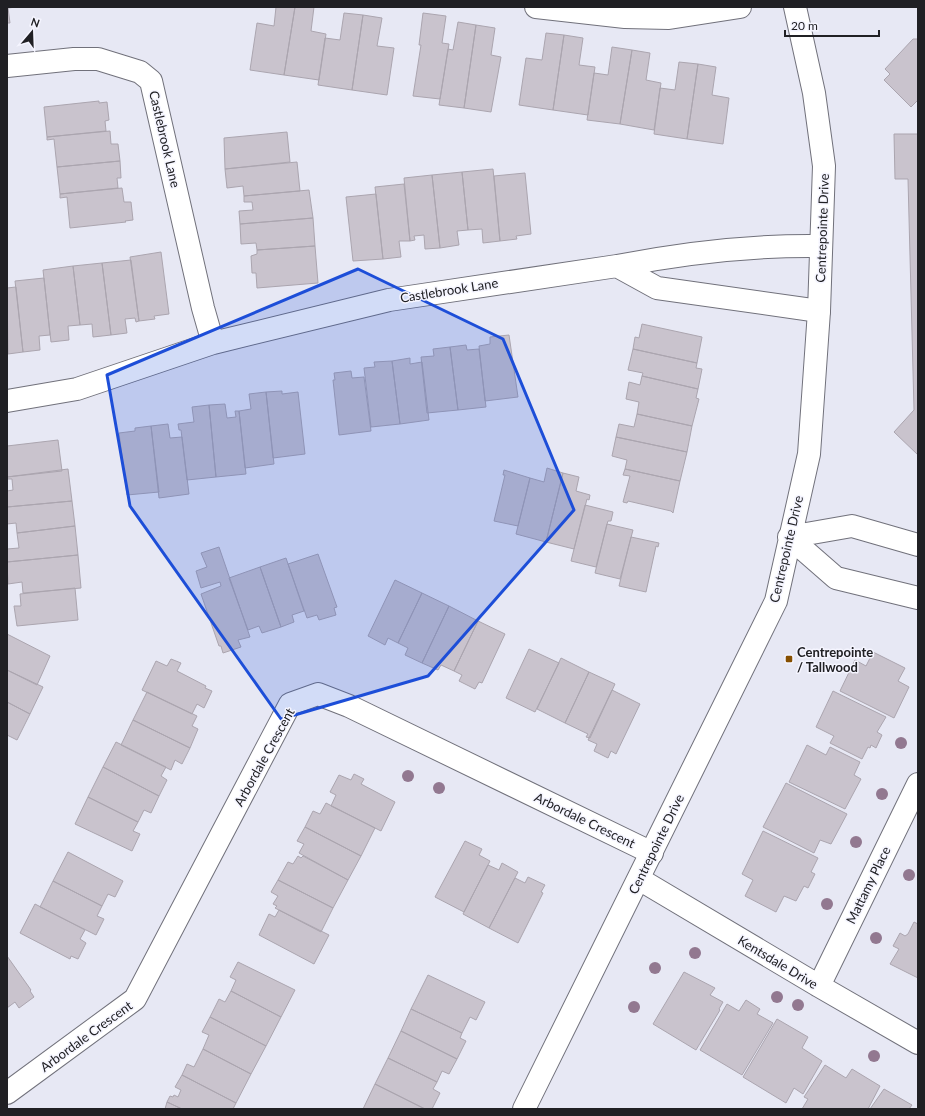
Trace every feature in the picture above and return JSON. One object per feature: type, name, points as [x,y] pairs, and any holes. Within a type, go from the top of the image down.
[{"type":"street","points":[[536,7],[625,18],[669,18],[740,7]]},
{"type":"street","name":"Centrepointe Drive","points":[[524,1109],[776,601],[808,454],[819,311],[824,166],[814,93],[795,7]]},
{"type":"street","name":"Castlebrook Lane","points":[[7,66],[98,58],[140,72],[151,81],[213,343]]},
{"type":"street","name":"Castlebrook Lane","points":[[7,401],[77,389],[213,343],[389,300],[617,266],[662,257],[781,246],[821,246]]},
{"type":"street","points":[[617,266],[658,288],[819,311]]},
{"type":"street","points":[[789,537],[852,526],[918,545]]},
{"type":"street","points":[[789,537],[836,578],[918,598]]},
{"type":"street","name":"Arbordale Crescent","points":[[7,1093],[135,999],[290,704],[318,694],[349,706],[652,853]]},
{"type":"street","name":"Mattamy Place","points":[[819,986],[918,784]]},
{"type":"street","name":"Kentsdale Drive","points":[[639,879],[918,1043]]},
{"type":"highlighted area","points":[[358,269],[503,339],[574,510],[428,676],[281,719],[130,506],[107,375]]},
{"type":"building","points":[[7,7],[16,7],[8,8],[10,23],[7,23]]},
{"type":"building","points":[[276,7],[295,7],[284,75],[250,70],[257,23],[274,26]]},
{"type":"building","points":[[295,7],[314,7],[311,31],[326,34],[319,80],[284,75]]},
{"type":"building","points":[[344,13],[363,15],[352,90],[318,85],[325,38],[340,40]]},
{"type":"building","points":[[423,13],[446,16],[442,43],[449,44],[440,99],[413,96],[421,45],[419,45]]},
{"type":"building","points":[[363,15],[382,18],[377,46],[394,48],[387,95],[352,90]]},
{"type":"building","points":[[458,22],[476,25],[464,108],[439,105],[448,49],[453,50]]},
{"type":"building","points":[[476,25],[495,28],[491,55],[501,57],[491,112],[464,108]]},
{"type":"building","points":[[546,33],[564,35],[553,110],[519,105],[526,58],[542,60]]},
{"type":"building","points":[[564,35],[583,38],[579,65],[595,67],[588,115],[553,110]]},
{"type":"building","points":[[913,39],[918,39],[918,100],[911,107],[884,80],[890,74],[885,69]]},
{"type":"building","points":[[612,47],[632,50],[620,124],[587,120],[594,73],[608,75]]},
{"type":"building","points":[[632,50],[650,53],[646,80],[661,83],[654,130],[620,124]]},
{"type":"building","points":[[679,62],[698,64],[687,139],[654,134],[660,88],[675,90]]},
{"type":"building","points":[[698,64],[716,67],[712,95],[729,98],[723,144],[687,139]]},
{"type":"building","points":[[99,101],[99,103],[107,102],[109,120],[105,121],[106,131],[47,137],[44,107]]},
{"type":"building","points":[[110,131],[111,144],[118,144],[120,161],[57,167],[54,139],[47,140],[47,137]]},
{"type":"building","points":[[287,132],[290,162],[225,169],[224,138]]},
{"type":"building","points":[[894,134],[918,134],[918,455],[894,432],[914,410],[908,179],[895,179]]},
{"type":"building","points":[[120,161],[121,178],[117,178],[118,188],[60,194],[57,167]]},
{"type":"building","points":[[297,162],[300,191],[244,196],[243,186],[227,188],[225,169]]},
{"type":"building","points":[[493,169],[500,241],[483,243],[482,229],[468,230],[462,172]]},
{"type":"building","points":[[462,172],[468,230],[457,231],[459,245],[440,248],[432,175]]},
{"type":"building","points":[[525,173],[531,234],[516,236],[517,239],[500,241],[494,176]]},
{"type":"building","points":[[432,175],[440,248],[425,249],[424,235],[414,236],[415,240],[410,241],[404,178]]},
{"type":"building","points":[[404,184],[410,241],[399,241],[401,257],[383,259],[375,187]]},
{"type":"building","points":[[122,188],[124,202],[131,202],[133,220],[70,228],[67,197],[60,198],[60,194]]},
{"type":"building","points":[[309,190],[313,218],[240,224],[239,211],[253,210],[252,202],[244,202],[244,196]]},
{"type":"building","points":[[376,194],[383,259],[353,261],[346,197]]},
{"type":"building","points":[[313,218],[315,246],[257,250],[256,243],[241,244],[240,224]]},
{"type":"building","points":[[315,246],[318,283],[257,288],[256,273],[252,273],[251,256],[257,254],[257,250]]},
{"type":"building","points":[[161,252],[169,314],[154,316],[155,319],[139,321],[130,257]]},
{"type":"building","points":[[131,260],[139,321],[136,322],[135,318],[125,319],[127,333],[111,335],[102,263]]},
{"type":"building","points":[[102,263],[111,335],[93,337],[92,324],[80,325],[73,266]]},
{"type":"building","points":[[73,266],[80,325],[68,326],[69,340],[51,342],[43,270]]},
{"type":"building","points":[[44,278],[50,335],[39,336],[40,350],[23,352],[15,281]]},
{"type":"building","points":[[16,287],[23,352],[8,354],[7,288]]},
{"type":"building","points":[[642,324],[702,337],[697,363],[633,349],[635,337],[639,338]]},
{"type":"building","points":[[509,335],[518,397],[485,401],[479,346],[490,344],[490,337]]},
{"type":"building","points":[[466,345],[467,350],[479,349],[486,407],[458,410],[450,347]]},
{"type":"building","points":[[450,347],[458,410],[427,413],[421,357],[434,356],[433,349]]},
{"type":"building","points":[[633,349],[697,363],[696,368],[702,369],[698,389],[642,376],[643,373],[628,370]]},
{"type":"building","points":[[410,358],[410,364],[422,362],[429,420],[400,424],[392,361]]},
{"type":"building","points":[[392,361],[400,424],[371,427],[364,368],[375,367],[374,362]]},
{"type":"building","points":[[351,371],[352,378],[364,377],[371,431],[339,435],[333,380],[335,380],[334,373]]},
{"type":"building","points":[[642,376],[698,389],[696,398],[699,399],[692,426],[637,414],[639,402],[626,399],[629,382],[640,385]]},
{"type":"building","points":[[282,391],[282,394],[298,392],[305,454],[273,458],[266,392]]},
{"type":"building","points":[[266,392],[274,464],[245,468],[239,411],[251,409],[249,394]]},
{"type":"building","points":[[225,404],[227,418],[236,417],[235,411],[239,411],[246,474],[216,477],[209,405]]},
{"type":"building","points":[[209,405],[216,477],[187,480],[181,430],[179,430],[178,424],[194,422],[192,407]]},
{"type":"building","points":[[637,414],[692,426],[687,452],[616,437],[619,424],[634,427]]},
{"type":"building","points":[[168,424],[170,438],[182,437],[189,494],[159,498],[151,426]]},
{"type":"building","points":[[151,426],[159,492],[127,495],[119,433],[135,431],[135,428]]},
{"type":"building","points":[[616,437],[687,452],[680,481],[625,469],[627,460],[612,456]]},
{"type":"building","points":[[58,440],[62,471],[7,477],[7,446]]},
{"type":"building","points":[[547,468],[563,473],[546,542],[516,534],[530,478],[544,482]]},
{"type":"building","points":[[68,469],[72,501],[7,507],[7,491],[13,490],[12,479],[7,479],[7,477]]},
{"type":"building","points":[[625,469],[680,481],[673,513],[671,511],[628,501],[627,503],[623,502],[630,476],[623,475]]},
{"type":"building","points":[[504,470],[530,478],[518,526],[494,521],[505,475],[503,475]]},
{"type":"building","points":[[563,473],[579,477],[576,491],[590,495],[589,500],[587,499],[574,549],[546,542]]},
{"type":"building","points":[[72,501],[75,526],[17,533],[16,523],[7,524],[7,507]]},
{"type":"building","points":[[585,505],[613,512],[611,521],[608,521],[607,524],[596,567],[571,561]]},
{"type":"building","points":[[607,524],[633,530],[620,579],[595,573]]},
{"type":"building","points":[[75,526],[78,555],[7,562],[7,549],[19,548],[17,533]]},
{"type":"building","points":[[631,537],[659,543],[658,547],[656,546],[646,592],[619,586]]},
{"type":"building","points":[[219,547],[250,637],[238,640],[241,647],[223,653],[221,646],[219,646],[201,594],[221,586],[220,582],[201,588],[196,571],[207,567],[201,553]]},
{"type":"building","points":[[318,554],[337,607],[334,608],[336,615],[319,620],[317,615],[307,618],[288,564]]},
{"type":"building","points":[[78,555],[81,588],[23,593],[22,582],[8,584],[7,562]]},
{"type":"building","points":[[286,558],[304,611],[292,615],[294,622],[281,627],[260,567]]},
{"type":"building","points":[[260,567],[281,627],[262,633],[259,626],[248,630],[229,578]]},
{"type":"building","points":[[395,580],[422,593],[398,643],[388,638],[385,645],[368,636]]},
{"type":"building","points":[[75,588],[78,620],[17,626],[14,606],[21,606],[20,594]]},
{"type":"building","points":[[422,593],[449,606],[422,663],[405,655],[408,648],[398,643]]},
{"type":"building","points":[[449,606],[478,621],[454,671],[441,665],[438,670],[422,663]]},
{"type":"building","points":[[478,621],[505,634],[482,683],[479,682],[475,689],[459,681],[462,675],[454,671]]},
{"type":"building","points":[[7,634],[50,656],[37,685],[7,670]]},
{"type":"building","points":[[529,649],[559,663],[535,712],[506,698]]},
{"type":"building","points":[[873,652],[905,668],[898,681],[909,687],[894,718],[840,691],[855,660],[866,666]]},
{"type":"building","points":[[561,658],[589,672],[565,723],[537,709]]},
{"type":"building","points":[[171,659],[181,663],[177,671],[206,686],[205,688],[212,691],[204,708],[197,704],[192,714],[142,690],[156,661],[167,666]]},
{"type":"building","points":[[7,670],[43,687],[30,714],[7,702]]},
{"type":"building","points":[[589,672],[615,684],[590,738],[586,737],[588,734],[565,723]]},
{"type":"building","points":[[612,690],[640,704],[616,754],[611,751],[608,758],[594,751],[597,744],[588,740]]},
{"type":"building","points":[[833,691],[886,717],[877,732],[882,735],[876,748],[871,745],[870,748],[868,747],[862,759],[830,743],[834,736],[816,727]]},
{"type":"building","points":[[147,692],[197,716],[192,726],[198,729],[190,748],[133,720]]},
{"type":"building","points":[[7,702],[30,714],[17,740],[7,735]]},
{"type":"building","points":[[133,720],[190,748],[182,764],[175,760],[171,770],[121,745]]},
{"type":"building","points":[[116,742],[166,767],[161,776],[167,780],[159,796],[103,767]]},
{"type":"building","points":[[807,745],[826,755],[830,747],[860,762],[854,775],[861,779],[845,809],[789,782]]},
{"type":"building","points":[[103,767],[159,796],[151,813],[144,810],[138,822],[88,797]]},
{"type":"building","points":[[354,774],[364,779],[361,784],[395,802],[381,831],[331,806],[336,795],[330,792],[339,775],[351,780]]},
{"type":"building","points":[[786,783],[847,814],[831,844],[820,840],[814,853],[763,827]]},
{"type":"building","points":[[88,797],[138,822],[133,831],[140,834],[132,851],[75,824]]},
{"type":"building","points":[[326,803],[375,828],[361,856],[305,827],[313,811],[320,814]]},
{"type":"building","points":[[305,827],[361,856],[348,880],[299,853],[304,844],[297,841]]},
{"type":"building","points":[[763,831],[818,858],[811,872],[815,874],[808,888],[804,886],[796,901],[784,896],[776,912],[745,896],[753,880],[742,874]]},
{"type":"building","points":[[465,841],[482,849],[479,855],[490,861],[464,912],[435,897]]},
{"type":"building","points":[[68,852],[123,881],[115,897],[108,894],[102,906],[53,881]]},
{"type":"building","points":[[298,856],[301,858],[303,856],[348,880],[333,908],[278,880],[288,862],[293,864]]},
{"type":"building","points":[[502,863],[518,872],[489,928],[463,914],[488,865],[499,870]]},
{"type":"building","points":[[528,877],[545,885],[541,892],[543,893],[518,943],[489,928],[515,878],[525,883]]},
{"type":"building","points":[[278,880],[333,908],[321,932],[275,908],[277,906],[273,904],[278,896],[271,892]]},
{"type":"building","points":[[53,881],[102,906],[97,916],[104,919],[96,935],[40,907]]},
{"type":"building","points":[[35,904],[85,930],[80,939],[86,943],[78,959],[71,956],[70,959],[20,933]]},
{"type":"building","points":[[279,910],[329,935],[314,964],[259,935],[269,914],[275,917]]},
{"type":"building","points":[[914,922],[918,924],[918,978],[890,964],[899,949],[893,946],[900,933],[905,936],[908,934]]},
{"type":"building","points":[[7,956],[31,990],[30,991],[34,997],[19,1008],[15,1002],[7,1008]]},
{"type":"building","points":[[238,962],[295,990],[281,1017],[231,991],[236,980],[230,977]]},
{"type":"building","points":[[684,972],[715,988],[710,995],[723,1002],[719,1009],[720,1010],[696,1050],[653,1024]]},
{"type":"building","points":[[428,975],[485,1002],[476,1020],[470,1017],[462,1033],[411,1009]]},
{"type":"building","points":[[231,991],[281,1017],[266,1046],[210,1017],[219,999],[225,1002]]},
{"type":"building","points":[[746,1000],[760,1009],[757,1014],[773,1023],[742,1075],[700,1050],[727,1004],[739,1011]]},
{"type":"building","points":[[411,1009],[462,1033],[460,1038],[466,1041],[457,1059],[401,1031]]},
{"type":"building","points":[[210,1017],[266,1046],[251,1074],[203,1049],[209,1035],[202,1032]]},
{"type":"building","points":[[777,1019],[808,1037],[802,1048],[822,1061],[803,1094],[794,1088],[786,1103],[743,1077]]},
{"type":"building","points":[[401,1031],[457,1059],[449,1074],[442,1071],[437,1082],[388,1058]]},
{"type":"building","points":[[203,1049],[251,1074],[236,1103],[182,1075],[187,1064],[194,1067]]},
{"type":"building","points":[[388,1058],[437,1082],[433,1089],[440,1093],[432,1109],[425,1109],[375,1084]]},
{"type":"building","points":[[825,1065],[846,1078],[852,1069],[880,1086],[868,1109],[802,1109],[808,1099],[804,1097]]},
{"type":"building","points":[[182,1075],[236,1103],[233,1109],[182,1109],[167,1102],[170,1096],[173,1097],[174,1095],[178,1097],[181,1090],[175,1087]]},
{"type":"building","points":[[375,1084],[425,1109],[363,1109]]},
{"type":"building","points":[[884,1089],[912,1105],[909,1109],[870,1109]]},
{"type":"building","points":[[167,1102],[182,1109],[165,1109]]},
{"type":"place","name":"Centrepointe / Tallwood","points":[[789,659]]}]
